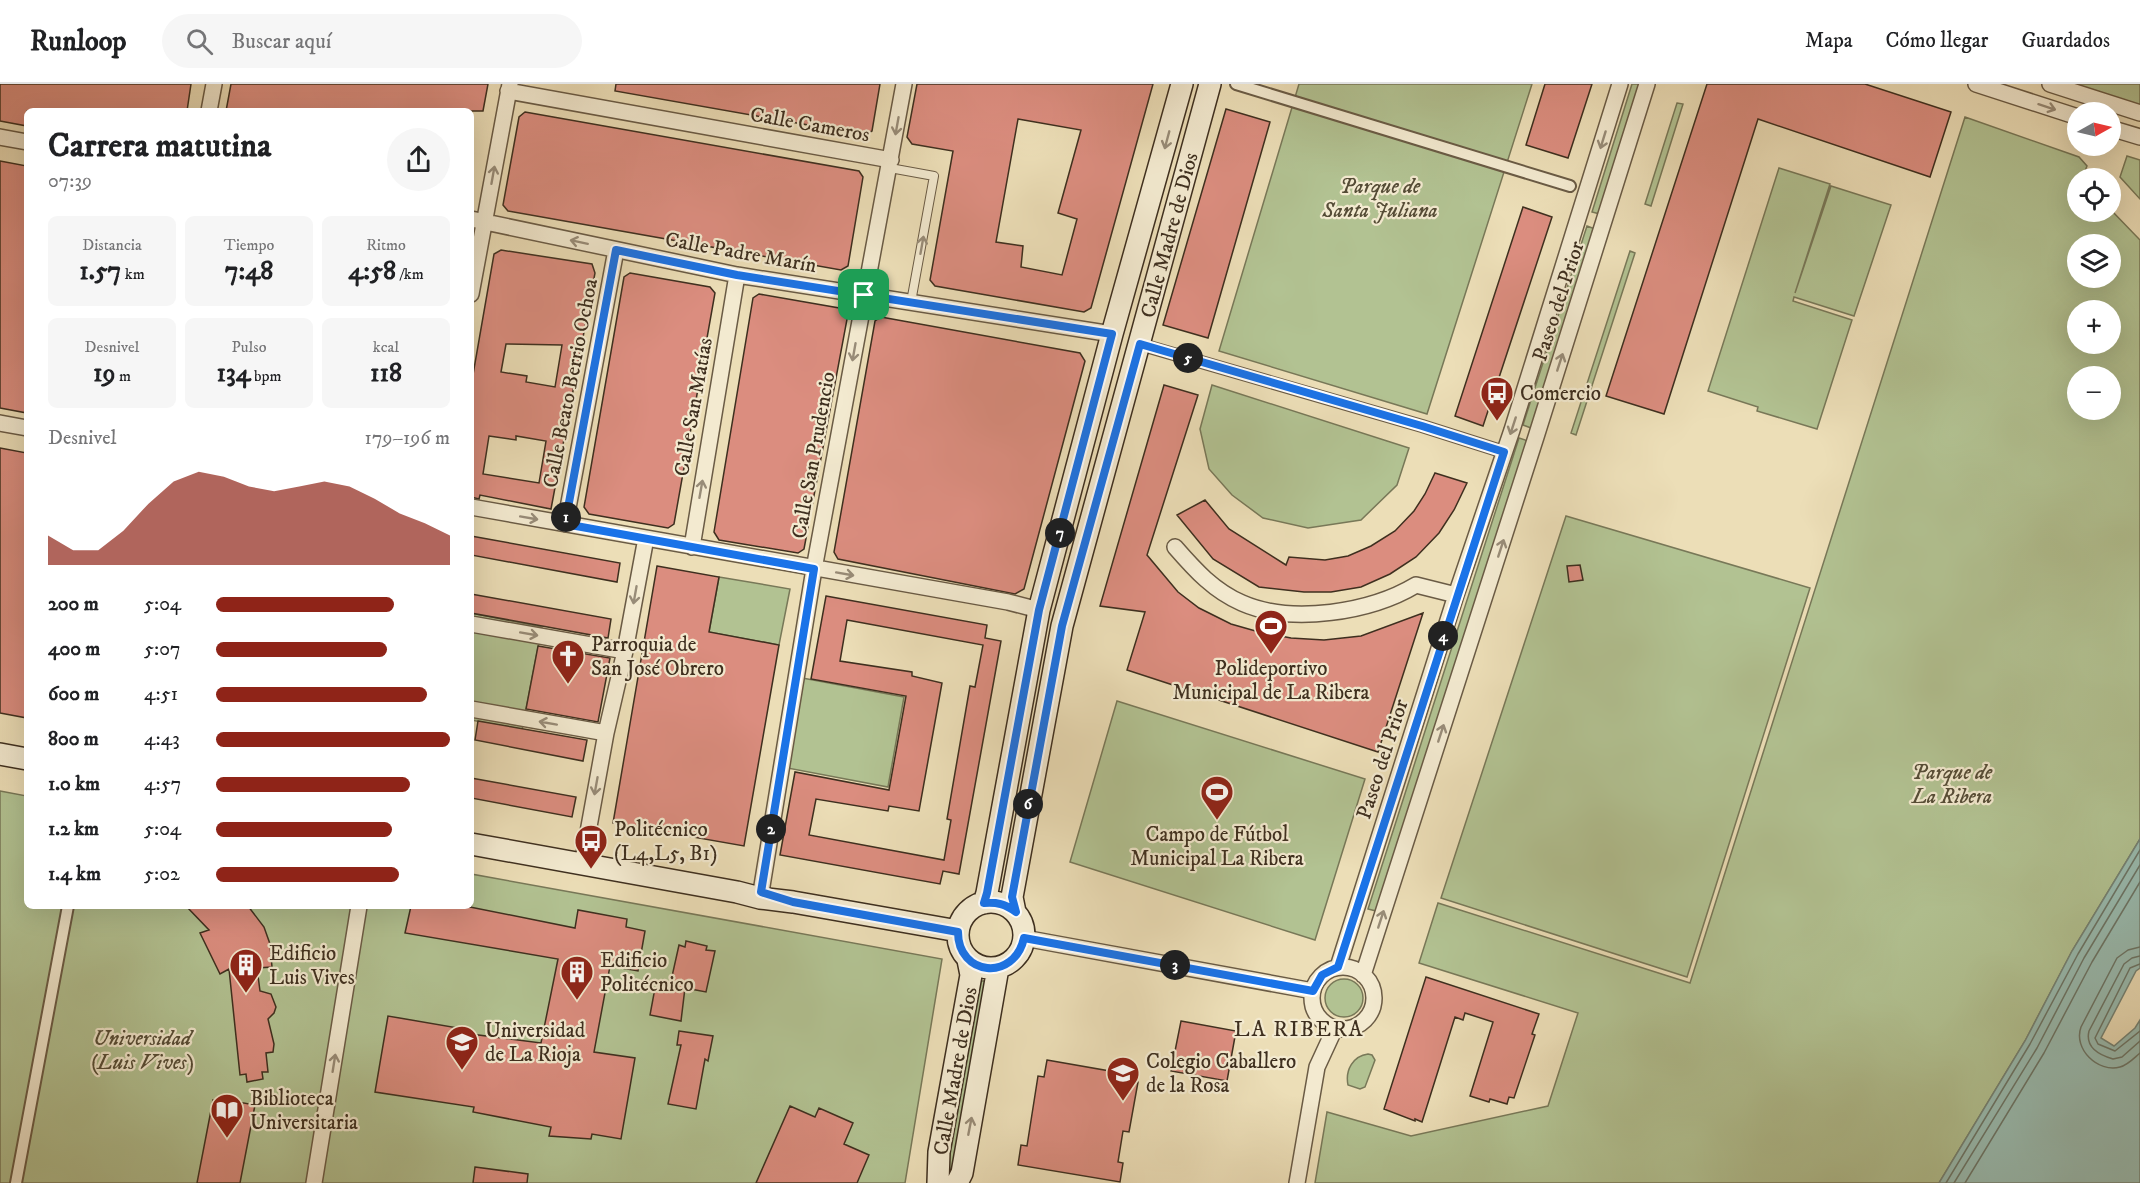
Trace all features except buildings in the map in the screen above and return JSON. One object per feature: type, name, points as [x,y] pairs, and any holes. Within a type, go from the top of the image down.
[{"type":"main road","name":"Calle Madre de Dios","points":[[984,903],[1039,610],[1112,334],[1182,84]]},
{"type":"main road","name":"Calle Madre de Dios","points":[[1016,912],[1012,897],[1062,626],[1210,84]]},
{"type":"main road","points":[[0,754],[24,758]]},
{"type":"main road","points":[[474,845],[958,932]]},
{"type":"main road","points":[[737,892],[761,892],[793,902]]},
{"type":"main road","points":[[995,902],[1006,905],[1016,912],[1023,926],[1024,938],[1018,954],[1006,965],[998,968],[977,966],[968,960],[960,947],[958,932],[962,918],[971,908],[995,902]]},
{"type":"main road","name":"Calle Madre de Dios","points":[[938,1183],[939,1152],[971,975],[968,960]]},
{"type":"main road","name":"Calle Madre de Dios","points":[[957,1183],[962,1173],[998,968]]},
{"type":"street","points":[[210,108],[214,84]]},
{"type":"street","name":"Calle San Prudencio","points":[[761,892],[814,569],[904,84]]},
{"type":"street","points":[[1236,84],[1570,186]]},
{"type":"street","name":"Paseo del Prior","points":[[1338,967],[1620,84]]},
{"type":"street","name":"Paseo del Prior","points":[[1363,975],[1647,84]]},
{"type":"street","points":[[1976,84],[2067,113]]},
{"type":"street","points":[[2050,84],[2140,113]]},
{"type":"street","points":[[474,262],[478,220],[509,88]]},
{"type":"street","name":"Calle Cameros","points":[[509,88],[890,164]]},
{"type":"street","points":[[2121,131],[2140,137]]},
{"type":"street","points":[[0,137],[24,141]]},
{"type":"street","name":"Calle Padre Marín","points":[[478,220],[737,275],[1112,334]]},
{"type":"street","name":"Calle Beato Berrio Ochoa","points":[[565,524],[616,250]]},
{"type":"street","name":"Calle San Matías","points":[[692,547],[737,275]]},
{"type":"street","points":[[1140,344],[1504,452]]},
{"type":"street","points":[[0,423],[24,427]]},
{"type":"street","points":[[474,508],[1008,602],[1039,610]]},
{"type":"street","points":[[582,865],[606,733],[625,651],[646,538]]},
{"type":"street","points":[[1175,547],[1200,576],[1221,592],[1265,612],[1335,612],[1399,595],[1416,585],[1456,596]]},
{"type":"street","points":[[474,625],[625,651]]},
{"type":"street","points":[[474,710],[606,733]]},
{"type":"street","points":[[16,1183],[67,909]]},
{"type":"street","points":[[315,1183],[359,909]]},
{"type":"street","points":[[1024,938],[1313,991]]},
{"type":"street","points":[[1338,967],[1355,969],[1363,975],[1373,992],[1370,1012],[1364,1020],[1346,1029],[1335,1028],[1319,1018],[1314,1010],[1313,991],[1322,975],[1338,967]]},
{"type":"street","points":[[1297,1183],[1317,1067],[1335,1028]]},
{"type":"lane","points":[[890,164],[934,176],[911,302]]},
{"type":"green space","name":"Parque de Santa Juliana","points":[[1299,84],[1532,84],[1427,414],[1219,351]]},
{"type":"green space","points":[[1632,84],[1641,84],[1600,214],[1592,212]]},
{"type":"green space","points":[[2060,84],[2140,84],[2140,103],[2137,112],[2121,106],[2121,102],[2110,102]]},
{"type":"green space","points":[[1677,103],[1683,104],[1651,206],[1645,204]]},
{"type":"green space","name":"Parque de La Ribera","points":[[1965,117],[2067,153],[2067,156],[2079,157],[2086,168],[2067,168],[2067,222],[2121,220],[2140,240],[2140,839],[2072,951],[2025,1041],[1939,1183],[1315,1183],[1327,1112],[1411,1136],[1548,1106],[1578,1013],[1419,963],[1438,903],[1690,983]]},
{"type":"green space","points":[[2127,156],[2140,160],[2140,199],[2121,178]]},
{"type":"green space","points":[[1779,168],[1830,184],[1795,293],[1831,186],[1891,205],[1854,316],[1794,297],[1793,301],[1852,320],[1817,429],[1757,411],[1758,407],[1708,391]]},
{"type":"green space","points":[[1587,226],[1595,229],[1531,428],[1523,425]]},
{"type":"green space","points":[[1630,251],[1635,253],[1576,435],[1571,433]]},
{"type":"green space","points":[[1212,385],[1409,448],[1397,485],[1361,520],[1308,528],[1263,518],[1232,495],[1209,469],[1200,429]]},
{"type":"green space","points":[[1519,438],[1528,441],[1376,911],[1368,909]]},
{"type":"green space","points":[[1566,516],[1810,588],[1687,977],[1441,898]]},
{"type":"green space","points":[[719,577],[790,589],[779,645],[709,632]]},
{"type":"green space","points":[[474,614],[542,627],[522,730],[474,721]]},
{"type":"green space","points":[[797,677],[904,697],[888,787],[782,767]]},
{"type":"green space","name":"Campo de Fútbol Municipal La Ribera","points":[[1117,701],[1365,779],[1315,940],[1070,862]]},
{"type":"green space","name":"Universidad de La Rioja","points":[[0,791],[24,795],[24,909],[474,909],[474,875],[942,959],[905,1183],[0,1183]]},
{"type":"green space","points":[[1344,979],[1357,985],[1363,998],[1357,1011],[1344,1017],[1331,1011],[1325,998],[1331,985]]},
{"type":"green space","points":[[980,981],[988,981],[950,1183],[945,1183],[952,1134]]},
{"type":"green space","points":[[1368,1054],[1372,1055],[1375,1060],[1365,1087],[1360,1089],[1348,1085],[1347,1079],[1351,1065],[1358,1058]]},
{"type":"water","points":[[2140,839],[2140,968],[2136,971],[2101,1038],[2114,1046],[2135,1028],[2140,1020],[2140,1183],[1939,1183],[2025,1041],[2072,951]]},
{"type":"place","name":"Comercio","points":[[1497,422]]},
{"type":"place","name":"Polideportivo Municipal de La Ribera","points":[[1271,655]]},
{"type":"place","name":"Parroquia de San José Obrero","points":[[568,685]]},
{"type":"place","name":"Campo de Fútbol Municipal La Ribera","points":[[1217,821]]},
{"type":"place","name":"Politécnico (L4,L5, B1)","points":[[591,870]]},
{"type":"place","name":"Edificio Luis Vives","points":[[246,994]]},
{"type":"place","name":"Edificio Politécnico","points":[[577,1001]]},
{"type":"place","name":"Universidad de La Rioja","points":[[462,1071]]},
{"type":"place","name":"Colegio Caballero de la Rosa","points":[[1123,1102]]},
{"type":"place","name":"Biblioteca Universitaria","points":[[227,1139]]},
{"type":"district","name":"LA RIBERA","points":[[1299,1028]]},
{"type":"route","points":[[616,250],[737,275],[864,295],[1112,334],[1039,610],[984,903],[995,902],[1006,905],[1016,912],[1012,897],[1062,626],[1140,344],[1504,452],[1338,967],[1322,975],[1313,991],[1024,938],[1022,947],[1013,960],[998,968],[988,968],[977,966],[963,954],[958,932],[793,902],[761,892],[814,569],[565,524],[570,495],[616,250]]},
{"type":"park label","name":"Universidad (Luis Vives)","points":[[142,1050]]}]
